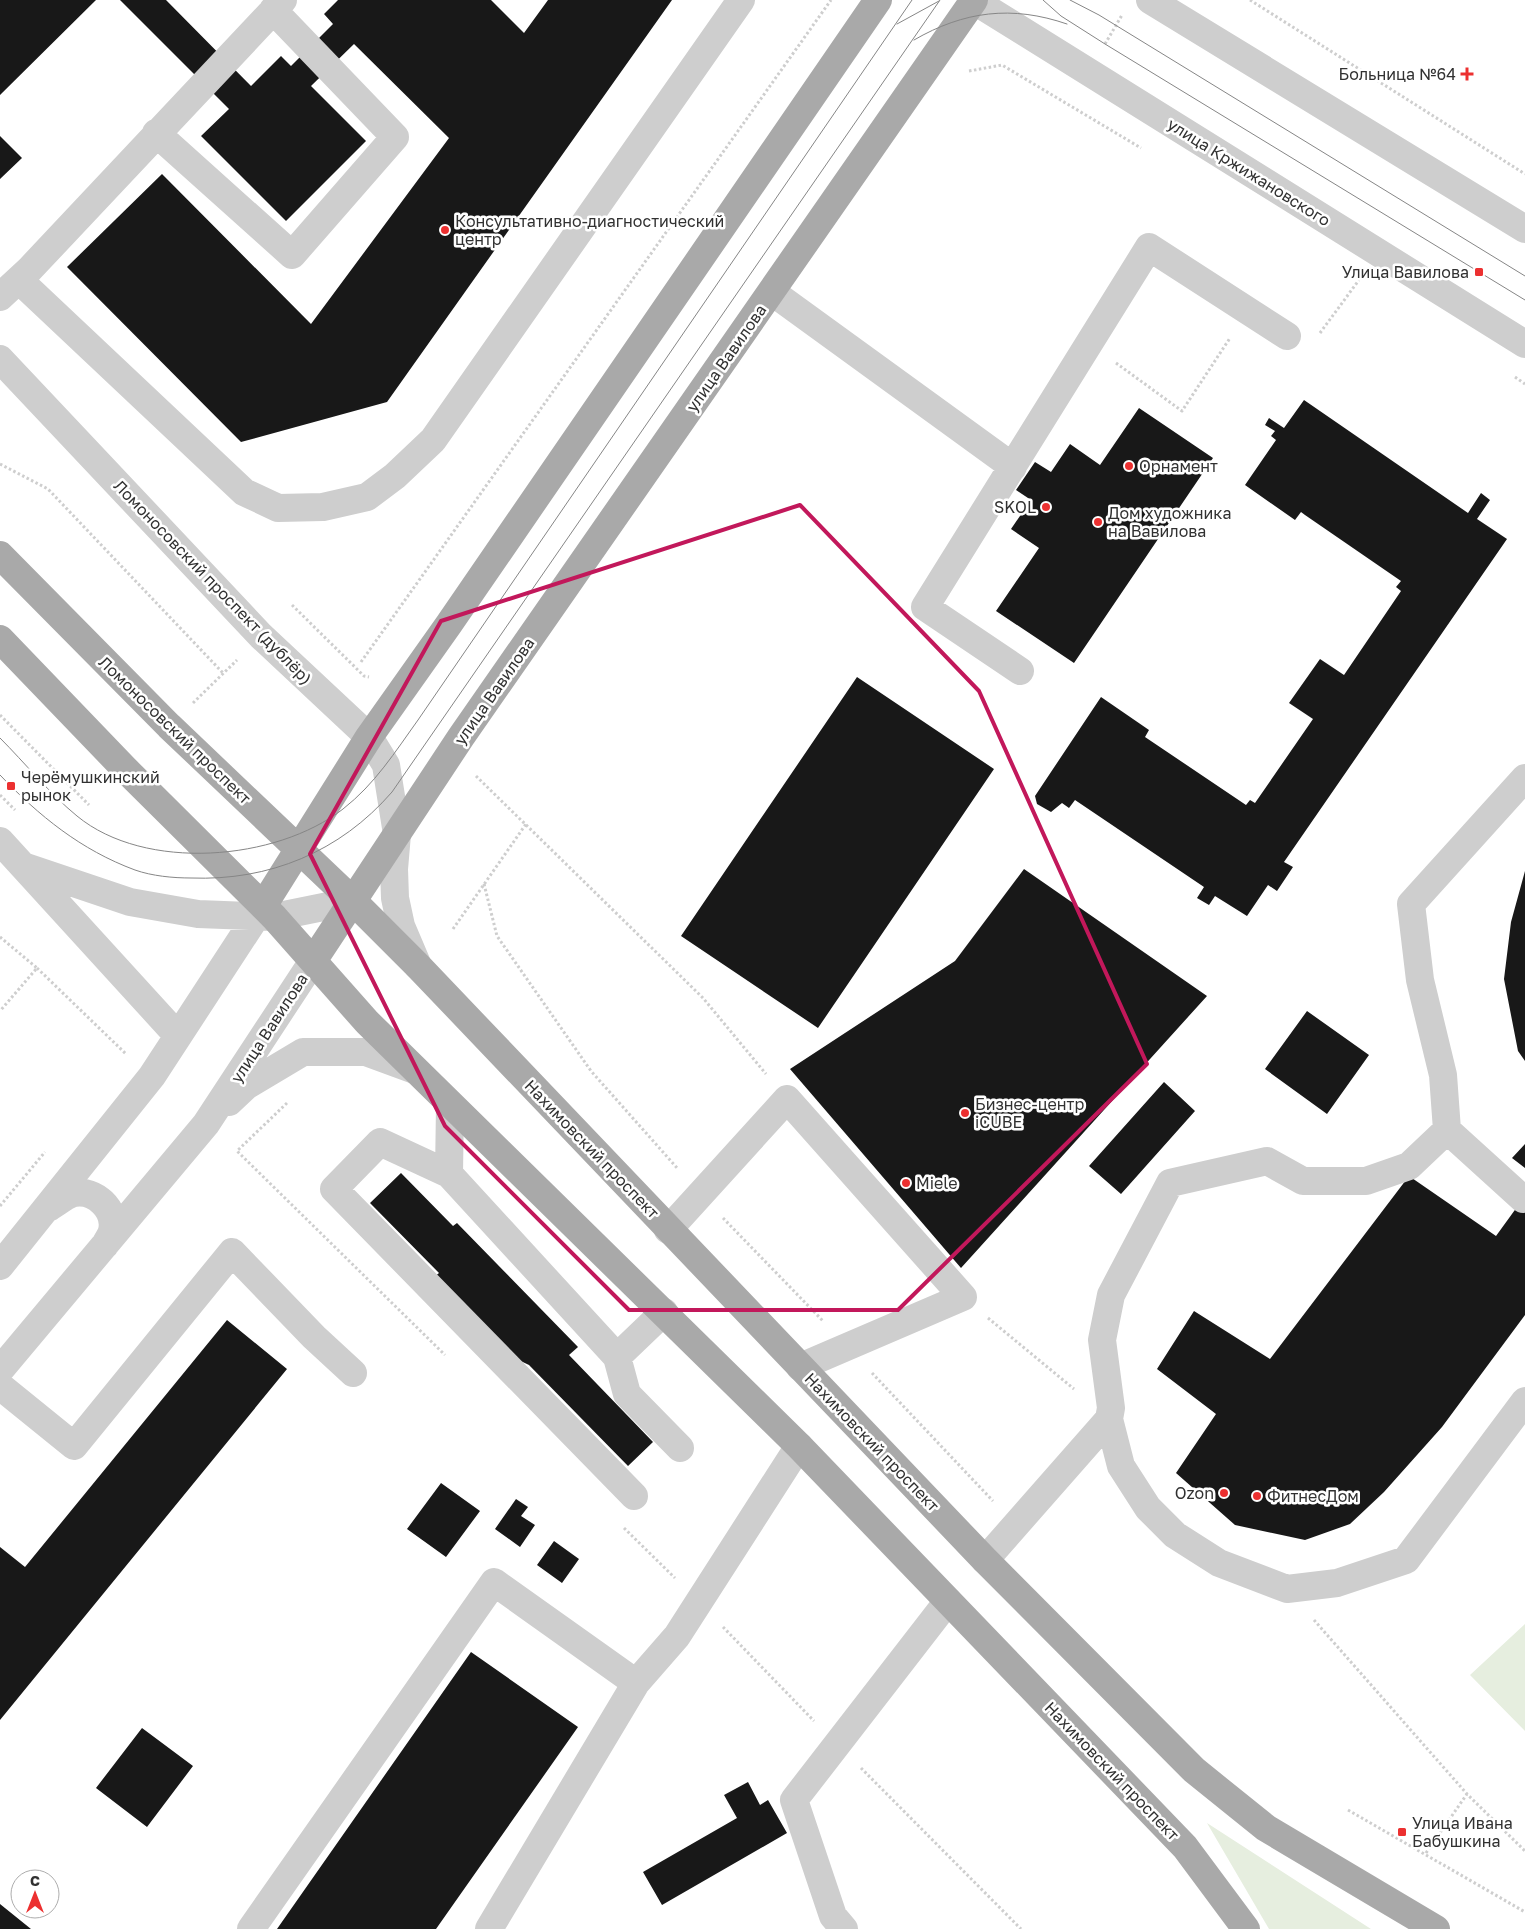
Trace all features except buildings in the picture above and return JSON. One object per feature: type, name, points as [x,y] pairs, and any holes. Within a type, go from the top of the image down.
[{"type":"main road","points":[[264,913],[299,850],[368,737],[444,632],[878,0]]},
{"type":"main road","name":"улица Вавилова","points":[[313,961],[461,737],[974,0]]},
{"type":"main road","name":"Ломоносовский проспект","points":[[0,555],[169,726],[353,901]]},
{"type":"main road","points":[[0,639],[264,913],[313,961]]},
{"type":"main road","name":"Нахимовский проспект","points":[[353,901],[418,966],[985,1560],[1194,1770],[1266,1828],[1436,1929]]},
{"type":"main road","name":"Нахимовский проспект","points":[[313,961],[367,1022],[450,1105],[799,1446],[1185,1847],[1246,1929]]},
{"type":"street","points":[[156,133],[292,255],[396,137],[278,5],[156,133],[10,288],[244,492],[278,508],[322,507],[367,497],[396,476],[433,440],[741,0]]},
{"type":"street","name":"улица Кржижановского","points":[[974,0],[1525,344]]},
{"type":"street","points":[[1150,0],[1525,230]]},
{"type":"street","points":[[1020,671],[925,607],[1149,247],[1287,336]]},
{"type":"street","points":[[772,292],[1013,466]]},
{"type":"street","name":"Ломоносовский проспект (дублёр)","points":[[0,359],[261,636],[368,737],[386,765],[397,834],[394,869],[395,898],[402,926],[418,966]]},
{"type":"street","points":[[1523,1199],[1447,1130],[1443,1075],[1420,980],[1411,904],[1525,778]]},
{"type":"street","points":[[0,841],[178,1036]]},
{"type":"street","points":[[26,868],[130,902],[198,914],[264,913],[353,901]]},
{"type":"street","points":[[0,1266],[46,1211],[152,1076],[264,913]]},
{"type":"street","name":"улица Вавилова","points":[[0,1370],[206,1124],[313,961]]},
{"type":"street","points":[[206,1124],[246,1086],[303,1052],[366,1052],[415,1070]]},
{"type":"street","points":[[668,1230],[786,1099],[964,1297],[800,1367]]},
{"type":"street","points":[[448,1174],[450,1105]]},
{"type":"street","points":[[1447,1130],[1409,1166],[1366,1181],[1303,1181],[1267,1161],[1170,1183],[1111,1295],[1102,1340],[1111,1408],[1109,1419],[1121,1466],[1148,1508],[1175,1535],[1219,1563],[1287,1589],[1337,1583],[1406,1560],[1525,1401]]},
{"type":"street","points":[[634,1496],[334,1189],[380,1142],[448,1174],[617,1357],[627,1394],[680,1448]]},
{"type":"street","points":[[46,1211],[73,1193],[89,1194],[103,1201],[111,1215],[112,1231],[105,1244]]},
{"type":"street","points":[[0,1386],[74,1446],[232,1252],[314,1337],[353,1373]]},
{"type":"street","points":[[617,1357],[664,1312]]},
{"type":"street","points":[[985,1560],[1109,1419]]},
{"type":"street","points":[[489,1929],[636,1683],[677,1636],[799,1446]]},
{"type":"street","points":[[252,1929],[494,1582],[636,1683]]},
{"type":"street","points":[[833,1925],[786,1808],[948,1601]]},
{"type":"path","points":[[361,662],[831,0]]},
{"type":"path","points":[[1250,0],[1525,174]]},
{"type":"path","points":[[964,77],[970,69],[1002,65],[1068,104]]},
{"type":"path","points":[[1287,336],[1310,348],[1361,278]]},
{"type":"path","points":[[1089,344],[1182,411],[1248,310]]},
{"type":"path","points":[[0,464],[48,489],[224,673]]},
{"type":"path","points":[[292,605],[364,676],[377,679]]},
{"type":"path","points":[[189,706],[208,691],[238,659]]},
{"type":"path","points":[[0,715],[89,805]]},
{"type":"path","points":[[473,774],[703,998],[786,1099]]},
{"type":"path","points":[[453,930],[526,824]]},
{"type":"path","points":[[484,884],[497,936],[591,1071],[700,1194],[848,1347]]},
{"type":"path","points":[[0,937],[37,968],[127,1054]]},
{"type":"path","points":[[0,1011],[37,968]]},
{"type":"path","points":[[292,1098],[236,1151],[450,1359]]},
{"type":"path","points":[[984,1314],[1109,1419]]},
{"type":"path","points":[[867,1368],[1015,1524]]},
{"type":"path","points":[[620,1525],[699,1602],[1021,1929]]},
{"type":"path","points":[[1287,1589],[1467,1794],[1525,1851]]},
{"type":"path","points":[[1426,1854],[1467,1794]]},
{"type":"path","points":[[1348,1810],[1525,1912]]},
{"type":"highlighted area","points":[[800,505],[979,691],[1147,1064],[898,1310],[629,1310],[445,1126],[310,854],[441,621]]},
{"type":"green space","points":[[1525,1624],[1525,1731],[1470,1675]]},
{"type":"green space","points":[[1207,1823],[1371,1929],[1269,1929]]},
{"type":"tram line","points":[[0,738],[47,788],[77,816],[105,834],[138,846],[173,852],[210,853],[247,849],[283,840],[315,827],[343,809],[365,789],[393,756],[912,0]]},
{"type":"tram line","points":[[0,775],[46,818],[79,842],[115,862],[135,870],[170,877],[220,878],[275,868],[301,859],[326,846],[350,831],[372,813],[392,792],[940,0]]},
{"type":"tram line","points":[[1043,0],[1061,16],[1105,44],[1525,300]]},
{"type":"tram line","points":[[1070,0],[1099,15],[1525,276]]},
{"type":"tram line","points":[[897,24],[939,1]]},
{"type":"tram line","points":[[914,40],[951,23],[989,14],[1027,14],[1067,24]]},
{"type":"place","name":"Больница №64","points":[[1467,74]]},
{"type":"place","name":"Консультативно-диагностический центр","points":[[445,230]]},
{"type":"place","name":"Улица Вавилова","points":[[1479,272]]},
{"type":"place","name":"Орнамент","points":[[1129,466]]},
{"type":"place","name":"SKOL","points":[[1046,507]]},
{"type":"place","name":"Дом художника на Вавилова","points":[[1098,522]]},
{"type":"place","name":"Черёмушкинский рынок","points":[[11,786]]},
{"type":"place","name":"Бизнес-центр iCUBE","points":[[965,1113]]},
{"type":"place","name":"Miele","points":[[906,1183]]},
{"type":"place","name":"Ozon","points":[[1224,1493]]},
{"type":"place","name":"ФитнесДом","points":[[1257,1496]]},
{"type":"place","name":"Улица Ивана Бабушкина","points":[[1402,1832]]}]
